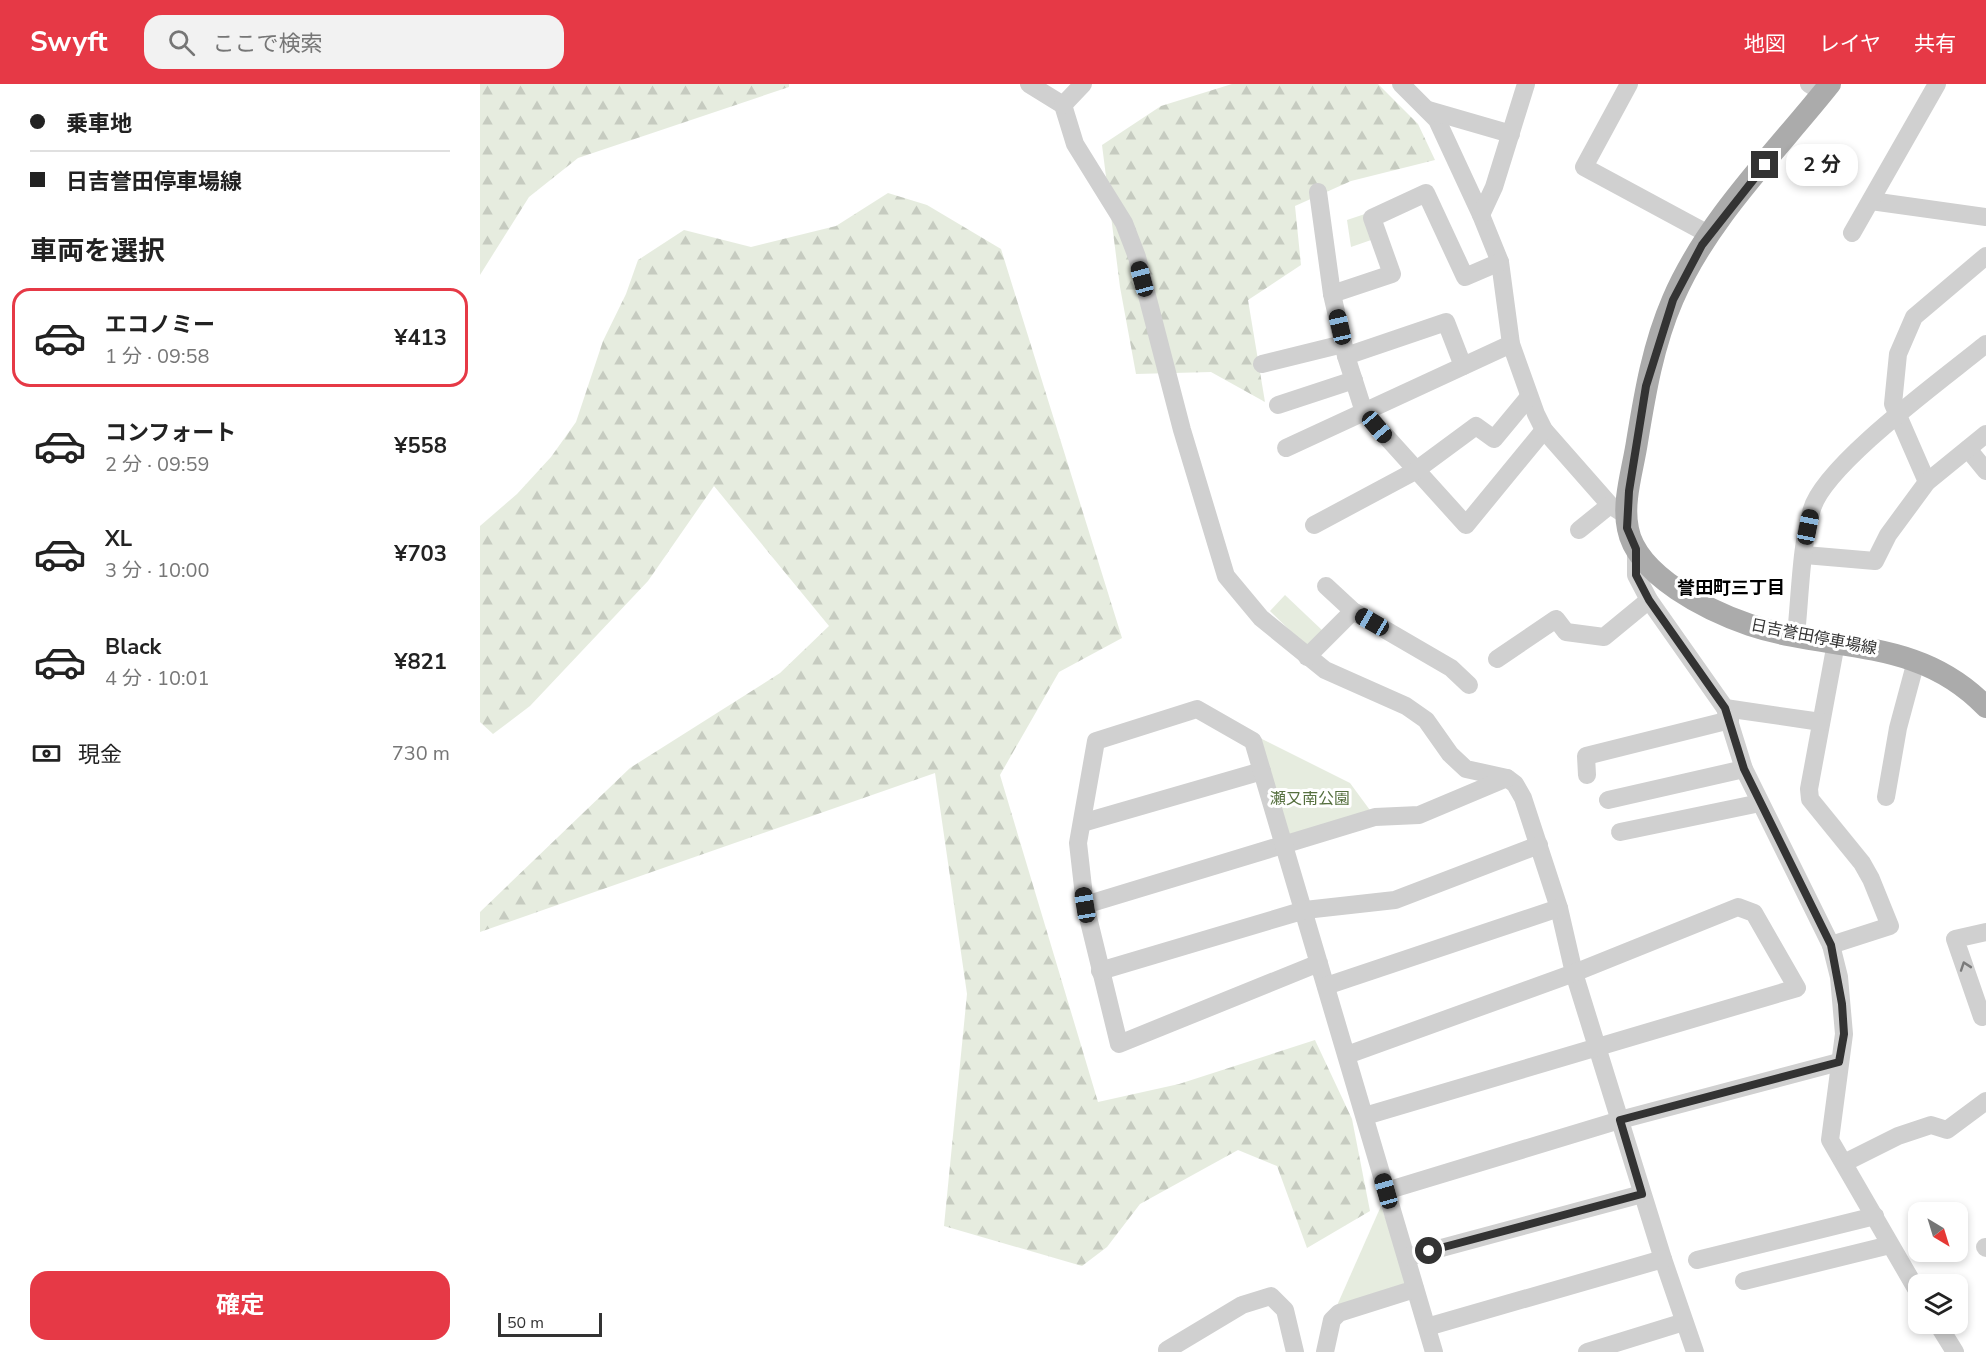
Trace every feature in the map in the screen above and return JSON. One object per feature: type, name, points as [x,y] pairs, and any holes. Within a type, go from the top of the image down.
[{"type":"main road","name":"日吉誉田停車場線","points":[[1821,87],[1710,235],[1673,300],[1654,354],[1618,511],[1644,562],[1696,600],[1751,625],[1879,649],[1916,661],[1960,685],[1986,706]]},
{"type":"street","points":[[1029,84],[1063,105],[1075,144],[1124,223],[1137,257],[1182,430],[1226,576],[1261,618],[1307,657],[1345,681],[1406,706],[1426,720],[1449,754],[1466,769],[1507,778],[1515,784],[1539,844],[1559,908],[1574,973],[1642,1194],[1695,1352]]},
{"type":"street","points":[[1063,105],[1083,84]]},
{"type":"street","points":[[1401,84],[1437,120],[1481,215],[1500,262],[1510,344],[1528,398],[1544,430],[1618,511],[1579,530]]},
{"type":"street","points":[[1481,215],[1494,187],[1526,84]]},
{"type":"street","points":[[1629,84],[1584,167],[1710,235]]},
{"type":"street","points":[[1852,233],[1937,84]]},
{"type":"street","points":[[1428,111],[1511,134]]},
{"type":"street","points":[[1317,192],[1332,294],[1345,350],[1364,412],[1466,525],[1544,430]]},
{"type":"street","points":[[1332,294],[1392,274],[1372,218],[1426,193],[1465,277],[1500,262]]},
{"type":"street","points":[[1871,201],[1986,217]]},
{"type":"street","points":[[1927,482],[1893,404],[1898,354],[1914,317],[1986,256]]},
{"type":"street","points":[[1262,364],[1345,350],[1446,322],[1463,366]]},
{"type":"street","points":[[1286,448],[1510,344]]},
{"type":"street","points":[[1796,635],[1812,508],[1819,491],[1842,464],[1986,344]]},
{"type":"street","points":[[1278,405],[1354,380]]},
{"type":"street","points":[[1314,525],[1415,471],[1476,426],[1494,439],[1528,398]]},
{"type":"street","points":[[1805,555],[1875,561],[1888,535],[1927,482],[1986,434]]},
{"type":"street","points":[[1968,449],[1986,471]]},
{"type":"street","points":[[1636,549],[1636,575],[1649,600],[1728,714],[1744,769],[1831,945],[1842,1004],[1844,1034],[1830,1140],[1908,1276]]},
{"type":"street","points":[[1326,586],[1353,611],[1451,668],[1469,685]]},
{"type":"street","points":[[1497,659],[1556,619],[1566,632],[1604,637],[1649,600]]},
{"type":"street","points":[[1307,657],[1353,611]]},
{"type":"street","points":[[1831,945],[1890,926],[1862,863],[1810,799],[1809,789],[1836,642]]},
{"type":"street","points":[[1886,797],[1898,728],[1916,661]]},
{"type":"street","points":[[1320,963],[1119,1044],[1085,905],[1078,843],[1095,741],[1197,709],[1253,741],[1305,910],[1386,1191],[1408,1257],[1434,1352]]},
{"type":"street","points":[[1587,775],[1586,756],[1728,714],[1821,722]]},
{"type":"street","points":[[1608,800],[1744,769]]},
{"type":"street","points":[[1082,823],[1262,771]]},
{"type":"street","points":[[1085,905],[1283,843],[1375,817],[1419,815],[1507,778]]},
{"type":"street","points":[[1620,832],[1760,803]]},
{"type":"street","points":[[1100,971],[1305,910],[1395,900],[1539,844]]},
{"type":"street","points":[[1347,1055],[1574,973],[1738,907],[1754,913],[1797,988],[1365,1116]]},
{"type":"street","points":[[1326,986],[1559,908]]},
{"type":"street","points":[[1986,932],[1955,939],[1982,1017],[1986,1015]]},
{"type":"street","points":[[1386,1191],[1620,1120],[1839,1062]]},
{"type":"street","points":[[1844,1163],[1898,1136],[1931,1125],[1947,1130],[1986,1101]]},
{"type":"street","points":[[1408,1257],[1642,1194]]},
{"type":"street","points":[[1697,1260],[1875,1216]]},
{"type":"street","points":[[1743,1281],[1890,1245]]},
{"type":"street","points":[[1427,1327],[1663,1259]]},
{"type":"street","points":[[1325,1352],[1332,1320],[1339,1313],[1415,1289]]},
{"type":"street","points":[[1167,1350],[1242,1305],[1270,1296],[1285,1310],[1295,1352]]},
{"type":"street","points":[[1587,1352],[1684,1322]]},
{"type":"street","points":[[1944,1334],[1955,1352]]},
{"type":"green space","points":[[480,84],[789,84],[789,87],[578,158],[529,197],[480,275]]},
{"type":"green space","points":[[1232,84],[1378,84],[1418,124],[1435,160],[1351,181],[1295,206],[1301,265],[1248,300],[1265,402],[1211,372],[1136,374],[1120,287],[1102,145],[1161,106]]},
{"type":"green space","points":[[888,193],[927,205],[1001,249],[1122,638],[1059,672],[1000,775],[1098,1102],[1179,1084],[1315,1040],[1352,1119],[1370,1211],[1307,1248],[1277,1166],[1238,1150],[1140,1204],[1107,1247],[1082,1266],[944,1226],[967,994],[935,773],[480,932],[480,912],[630,768],[780,673],[829,626],[714,486],[648,581],[530,706],[493,734],[480,722],[480,526],[517,494],[551,457],[576,422],[603,341],[626,294],[638,260],[684,230],[751,247],[836,226]]},
{"type":"green space","points":[[1365,214],[1374,239],[1351,247],[1347,220]]},
{"type":"green space","points":[[1285,595],[1324,632],[1308,648],[1270,611]]},
{"type":"green space","name":"瀬又南公園","points":[[1258,737],[1350,783],[1375,817],[1288,836]]},
{"type":"green space","points":[[1381,1206],[1408,1282],[1335,1310]]},
{"type":"district","name":"誉田町三丁目","points":[[1731,588]]},
{"type":"route","points":[[1429,1251],[1642,1194],[1620,1120],[1839,1062],[1844,1034],[1842,1004],[1839,977],[1831,945],[1744,769],[1725,708],[1703,673],[1649,600],[1636,575],[1636,549],[1627,528],[1629,491],[1646,386],[1654,354],[1673,300],[1702,245],[1765,165]]}]
